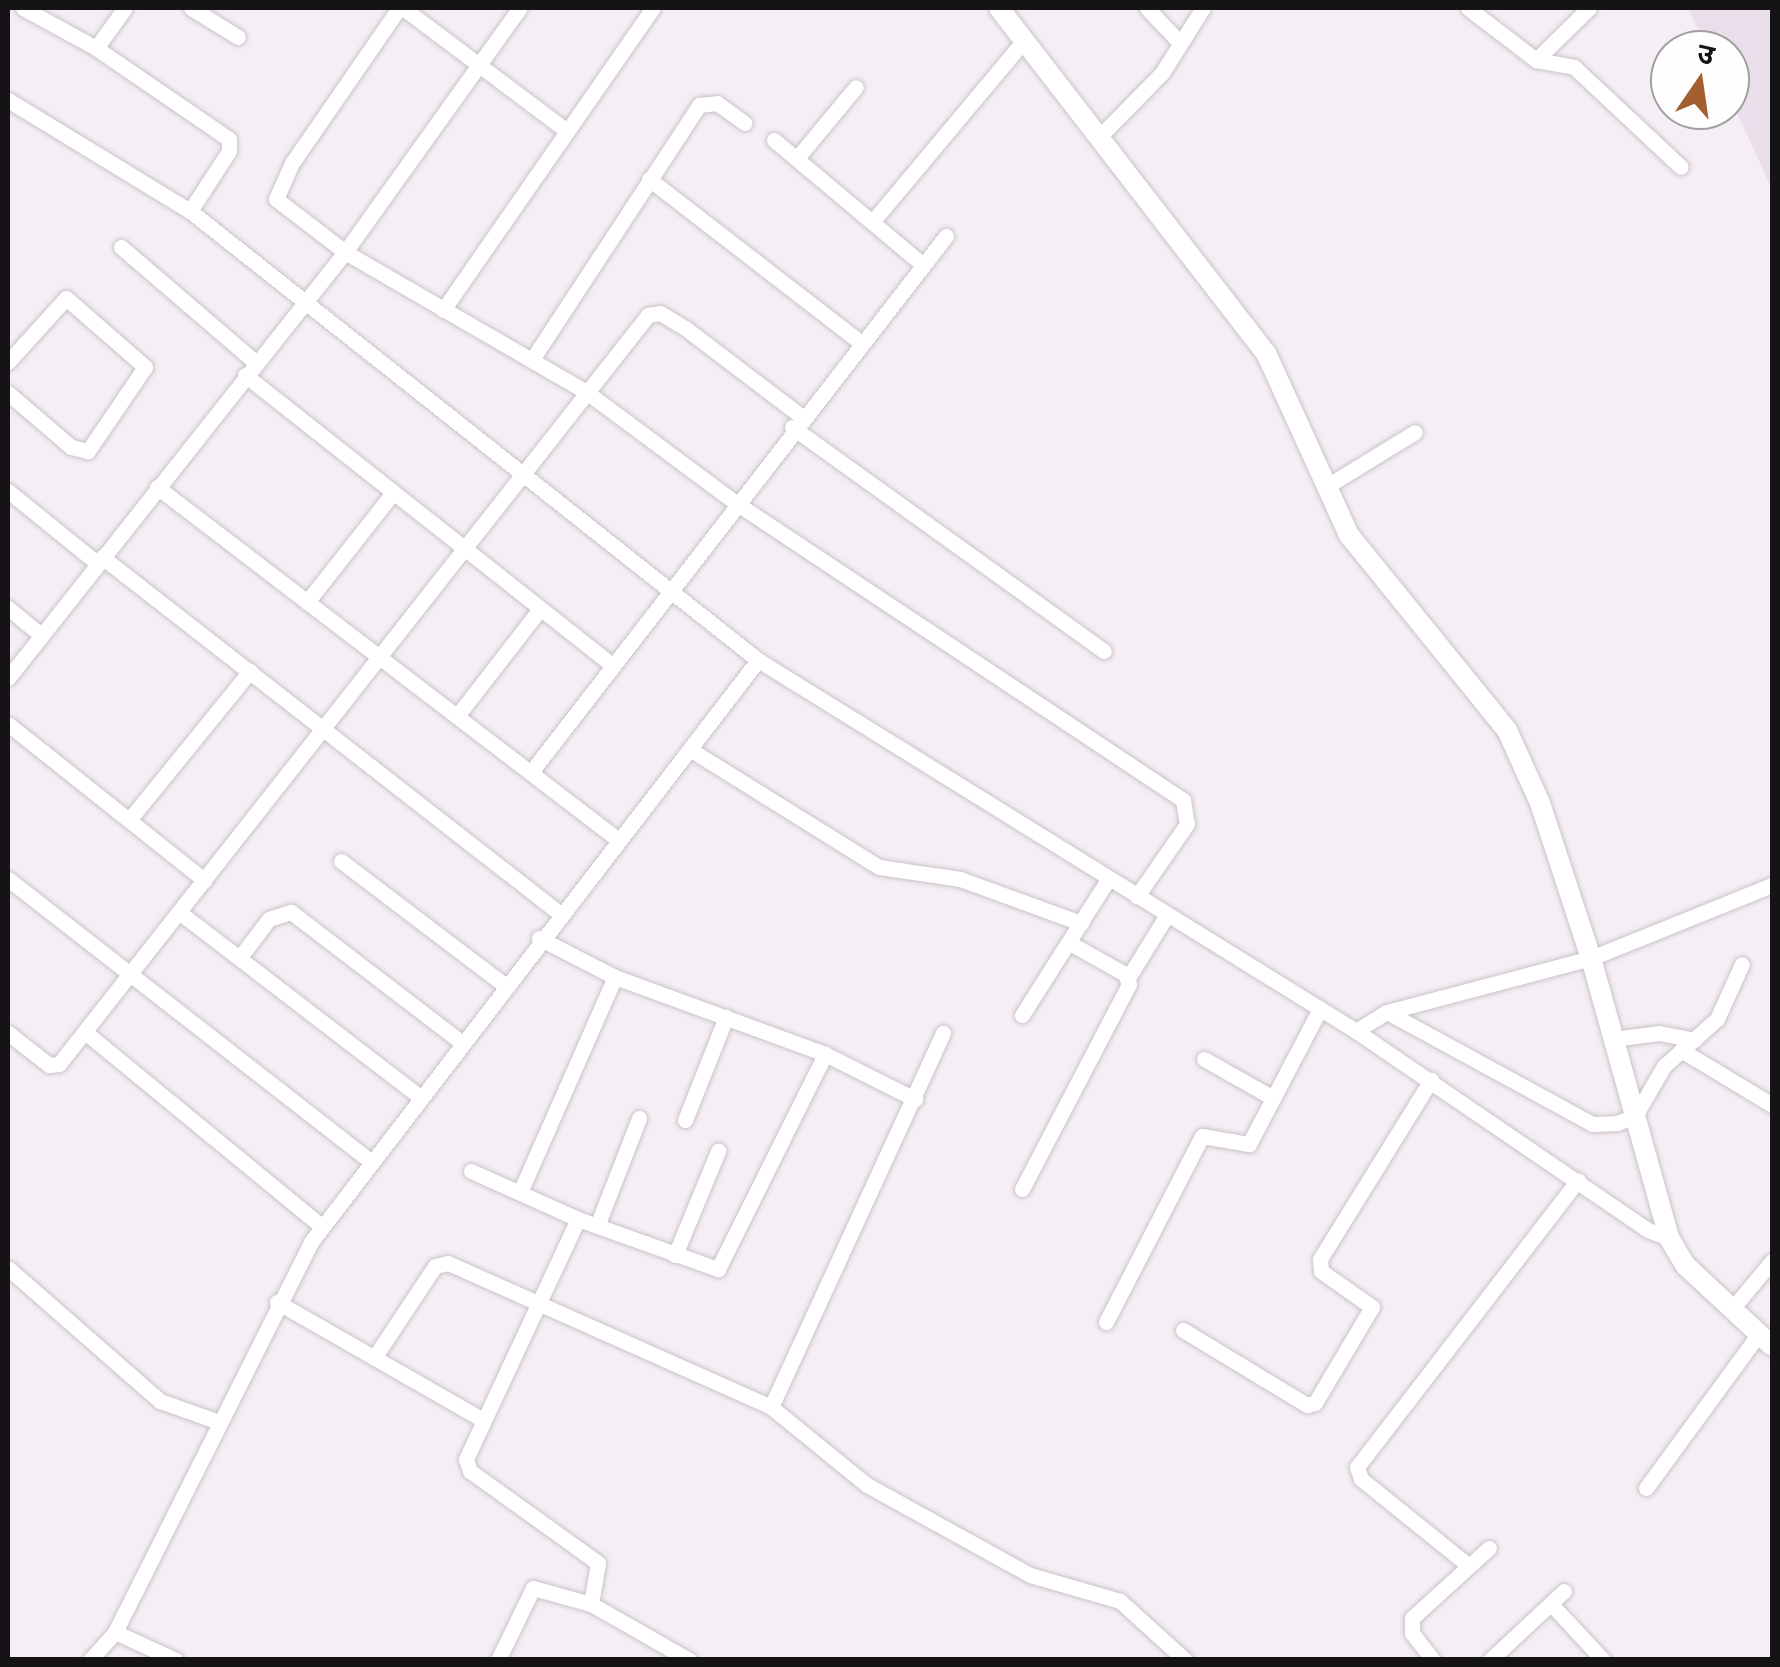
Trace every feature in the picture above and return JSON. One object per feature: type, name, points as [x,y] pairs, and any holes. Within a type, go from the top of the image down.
[{"type":"street","points":[[23,8],[96,48],[230,140],[229,151],[190,212]]},
{"type":"street","points":[[96,48],[125,8]]},
{"type":"street","points":[[191,8],[238,37]]},
{"type":"street","points":[[567,131],[401,8],[276,193],[287,211],[345,252],[586,391],[736,503],[1183,800],[1187,824],[1136,896]]},
{"type":"street","points":[[8,678],[345,252],[520,8]]},
{"type":"street","points":[[444,310],[653,8]]},
{"type":"street","points":[[999,8],[1103,134],[1266,352],[1349,534],[1507,730],[1540,803],[1591,958],[1668,1238],[1686,1266],[1766,1341],[1646,1488]]},
{"type":"street","points":[[1147,8],[1180,42]]},
{"type":"street","points":[[1103,134],[1162,73],[1203,8]]},
{"type":"street","points":[[1468,8],[1536,60],[1574,67],[1681,167]]},
{"type":"street","points":[[1536,60],[1589,8]]},
{"type":"street","points":[[873,221],[1025,39]]},
{"type":"street","points":[[797,158],[856,87]]},
{"type":"street","points":[[8,100],[190,212],[758,660],[1109,878],[1165,918],[1356,1031],[1668,1238]]},
{"type":"street","points":[[534,358],[699,105],[717,103],[745,123]]},
{"type":"street","points":[[774,140],[922,264]]},
{"type":"street","points":[[649,179],[860,342]]},
{"type":"street","points":[[531,772],[797,422],[946,236]]},
{"type":"street","points":[[121,247],[392,494],[611,664]]},
{"type":"street","points":[[8,362],[66,298],[145,366],[88,450],[71,447],[8,393]]},
{"type":"street","points":[[8,1033],[54,1068],[130,976],[520,473],[656,313],[1104,651]]},
{"type":"street","points":[[1327,486],[1416,432]]},
{"type":"street","points":[[157,487],[617,839]]},
{"type":"street","points":[[8,491],[250,671],[558,912]]},
{"type":"street","points":[[307,602],[392,494]]},
{"type":"street","points":[[8,608],[41,635]]},
{"type":"street","points":[[457,716],[540,609]]},
{"type":"street","points":[[90,1660],[115,1632],[277,1302],[322,1227],[558,912],[691,750],[758,660]]},
{"type":"street","points":[[130,820],[250,671]]},
{"type":"street","points":[[8,724],[204,880]]},
{"type":"street","points":[[691,750],[879,867],[960,879],[1081,923]]},
{"type":"street","points":[[340,862],[503,984]]},
{"type":"street","points":[[1022,1015],[1109,878]]},
{"type":"street","points":[[8,879],[370,1161]]},
{"type":"street","points":[[1356,1031],[1387,1012],[1591,958],[1772,885]]},
{"type":"street","points":[[179,912],[419,1096]]},
{"type":"street","points":[[240,957],[269,919],[291,912],[460,1041]]},
{"type":"street","points":[[1022,1188],[1128,978],[1165,918]]},
{"type":"street","points":[[539,938],[615,977],[825,1054],[915,1100]]},
{"type":"street","points":[[1068,942],[1128,978]]},
{"type":"street","points":[[1387,1012],[1592,1124],[1635,1116],[1664,1066],[1717,1019],[1742,964]]},
{"type":"street","points":[[520,1190],[615,977]]},
{"type":"street","points":[[1106,1322],[1202,1136],[1213,1133],[1246,1146],[1320,1009]]},
{"type":"street","points":[[685,1120],[726,1016]]},
{"type":"street","points":[[85,1032],[322,1227]]},
{"type":"street","points":[[771,1407],[915,1100],[942,1033]]},
{"type":"street","points":[[1613,1039],[1659,1034],[1687,1045],[1772,1105]]},
{"type":"street","points":[[471,1171],[578,1219],[713,1269],[725,1263],[825,1054]]},
{"type":"street","points":[[1204,1059],[1273,1098]]},
{"type":"street","points":[[1184,1330],[1306,1406],[1315,1403],[1372,1307],[1321,1271],[1320,1259],[1431,1080]]},
{"type":"street","points":[[596,1226],[639,1118]]},
{"type":"street","points":[[674,1255],[718,1151]]},
{"type":"street","points":[[1469,1566],[1360,1480],[1358,1467],[1578,1180]]},
{"type":"street","points":[[578,1219],[481,1419],[467,1468],[598,1563],[591,1604]]},
{"type":"street","points":[[1731,1310],[1772,1260]]},
{"type":"street","points":[[374,1358],[440,1263],[540,1303],[771,1407],[867,1486],[1030,1575],[1120,1601],[1186,1660]]},
{"type":"street","points":[[8,1268],[160,1400],[219,1422]]},
{"type":"street","points":[[277,1302],[481,1419]]},
{"type":"street","points":[[1433,1660],[1412,1634],[1412,1618],[1490,1548]]},
{"type":"street","points":[[498,1660],[534,1588],[591,1604],[689,1660]]},
{"type":"street","points":[[1490,1660],[1564,1592]]},
{"type":"street","points":[[1551,1604],[1611,1658]]},
{"type":"street","points":[[115,1632],[176,1660]]},
{"type":"shaded area","points":[[1688,8],[1772,8],[1772,189],[1745,130],[1750,130],[1750,30],[1698,30]]}]
